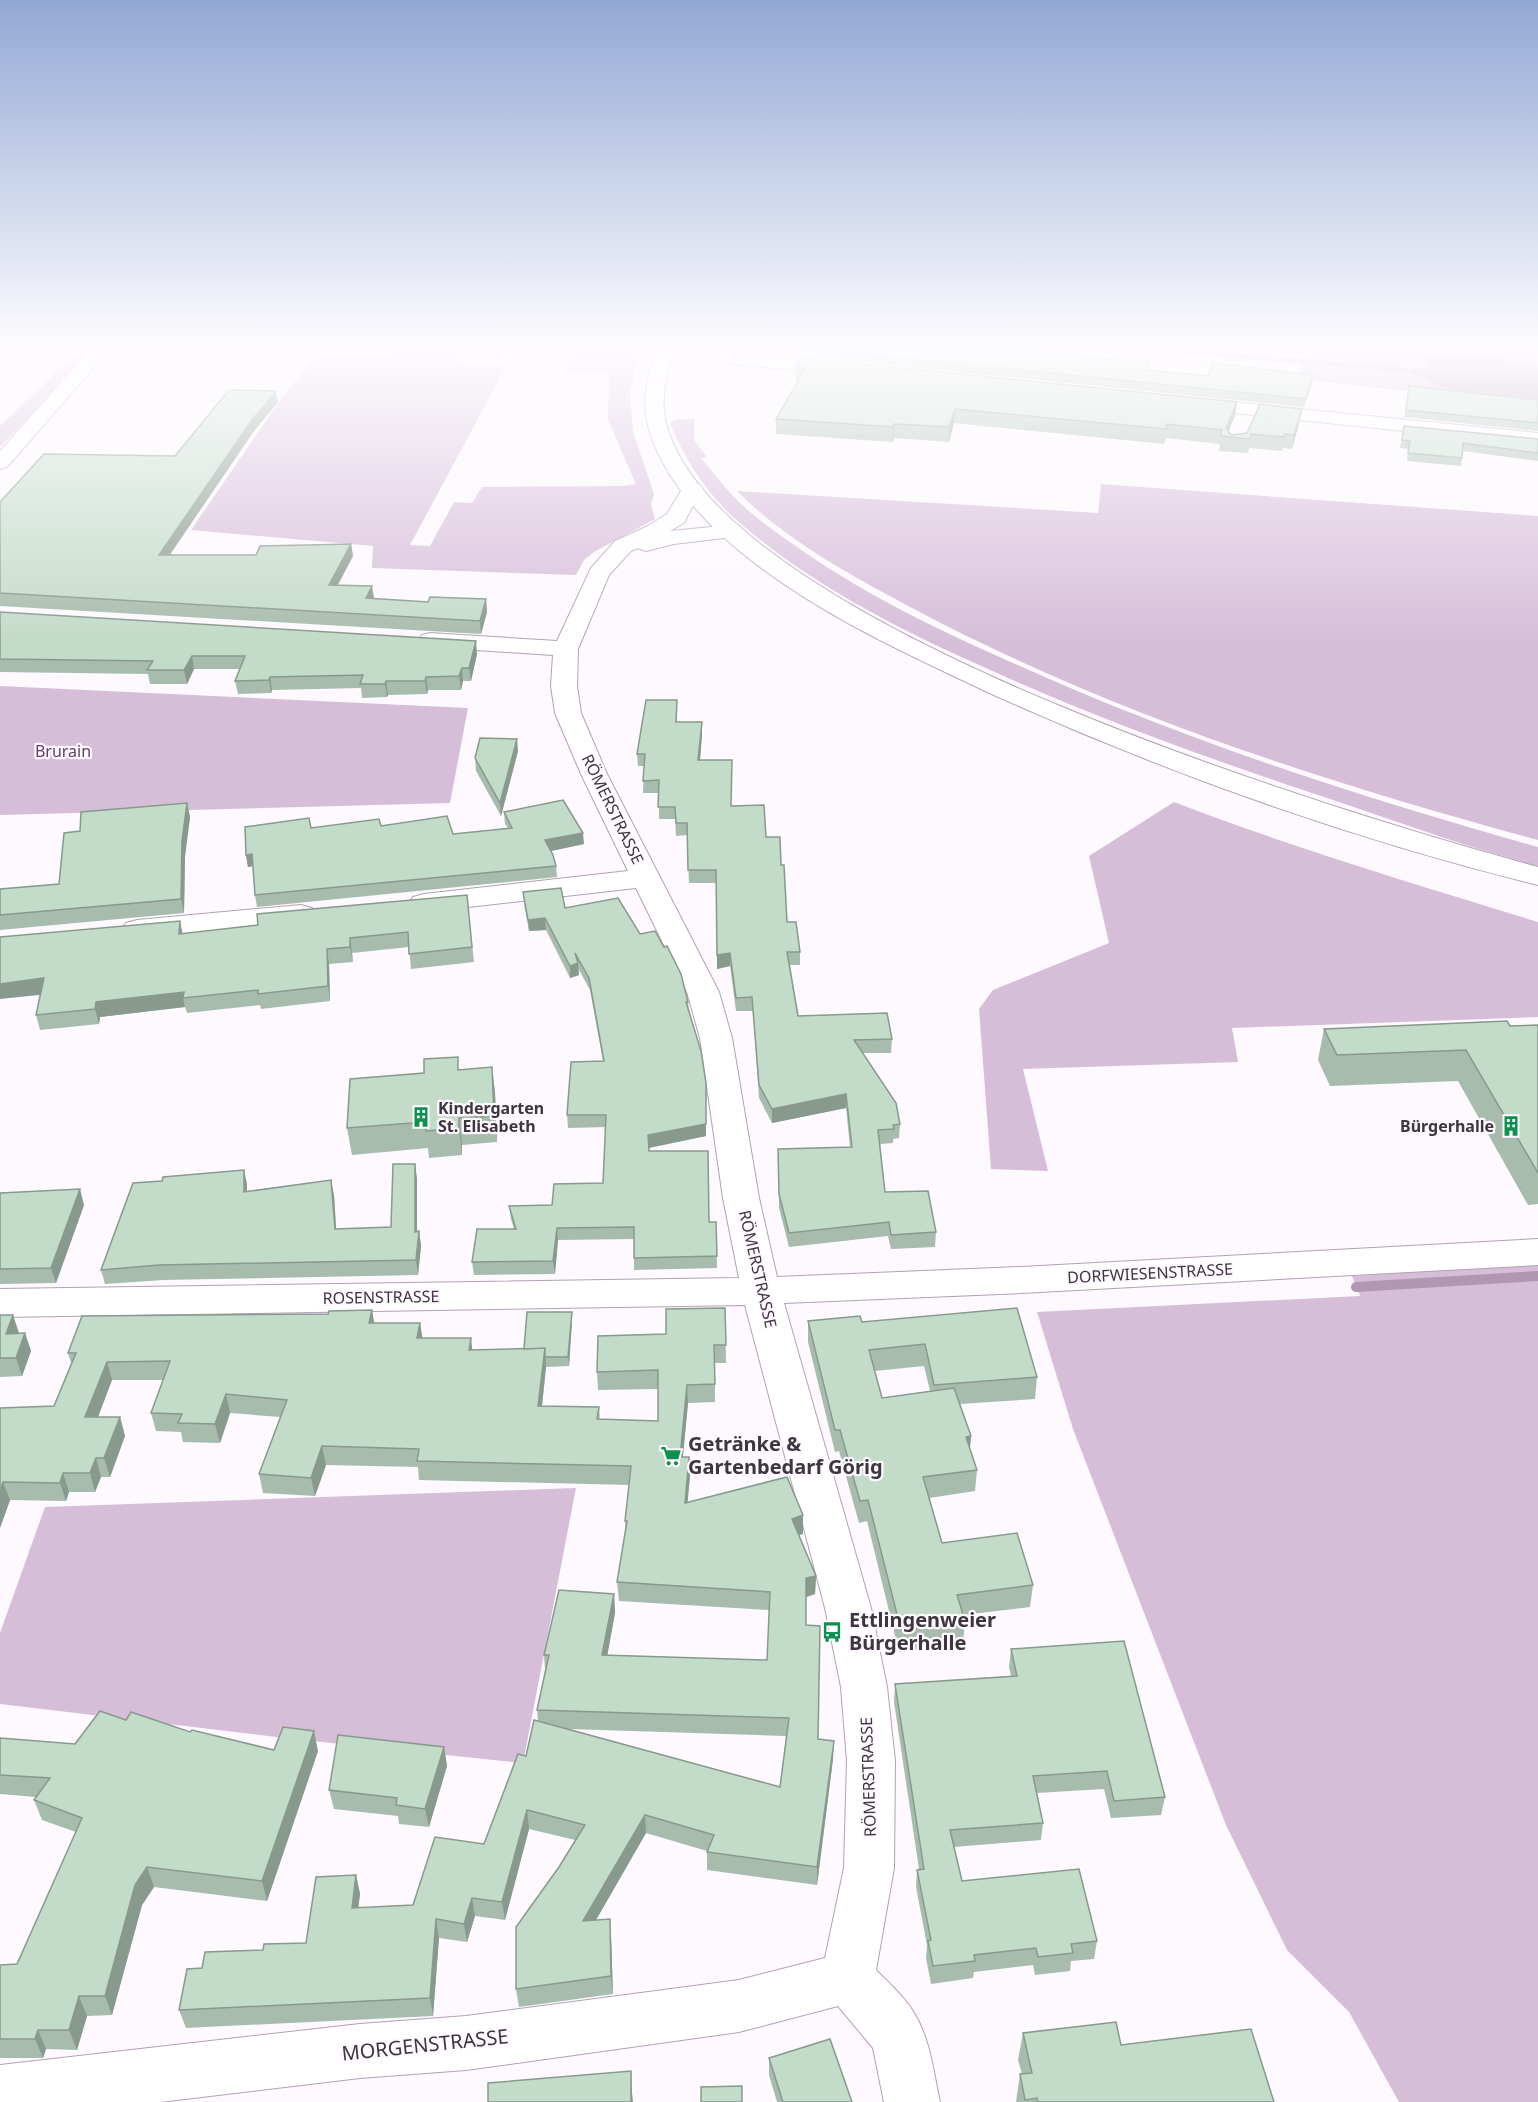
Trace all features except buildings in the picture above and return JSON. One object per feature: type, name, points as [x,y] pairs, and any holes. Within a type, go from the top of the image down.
[{"type":"street","points":[[0,463],[14,447]]},
{"type":"street","points":[[666,447],[692,488],[729,529],[769,561],[854,615],[945,662],[1046,709],[1180,762],[1307,807],[1538,876]]},
{"type":"street","name":"RÖMERSTRASSE","points":[[692,488],[676,518],[658,530],[623,546],[599,573],[588,594],[567,649],[564,686],[568,714],[594,774],[703,992],[716,1038],[741,1198],[761,1291],[848,1608],[864,1687],[871,1761],[870,1868],[848,1978]]},
{"type":"street","points":[[658,530],[703,524],[729,529]]},
{"type":"street","points":[[611,558],[655,541],[729,529]]},
{"type":"street","points":[[413,639],[567,649]]},
{"type":"street","points":[[396,905],[646,878]]},
{"type":"street","points":[[105,932],[326,912]]},
{"type":"street","name":"DORFWIESENSTRASSE","points":[[761,1291],[1021,1280],[1538,1252]]},
{"type":"street","name":"ROSENSTRASSE","points":[[0,1304],[761,1291]]},
{"type":"street","points":[[848,1978],[887,2020],[899,2039],[912,2102]]},
{"type":"street","name":"MORGENSTRASSE","points":[[0,2093],[360,2051],[466,2043],[739,2006],[848,1978]]},
{"type":"green space","points":[[248,447],[463,447],[410,545],[430,546],[454,502],[472,503],[482,487],[636,484],[620,447],[638,447],[654,494],[651,504],[655,519],[594,552],[584,560],[576,575],[372,568],[373,546],[191,530]]},
{"type":"green space","points":[[681,447],[699,447],[707,457],[701,458],[748,511],[823,565],[934,626],[1083,693],[1211,743],[1406,809],[1538,847],[1538,866],[1480,850],[1225,763],[1059,700],[946,650],[884,619],[795,566],[741,524],[719,503]]},
{"type":"green space","points":[[1101,484],[1538,516],[1538,840],[1298,769],[1219,742],[1064,681],[914,609],[844,571],[776,526],[737,491],[1098,513]]},
{"type":"green space","name":"Brurain","points":[[0,686],[468,708],[450,803],[0,815]]},
{"type":"green space","points":[[1174,802],[1309,850],[1538,922],[1538,1017],[1232,1028],[1238,1062],[1023,1069],[1048,1171],[991,1169],[979,1009],[993,990],[1109,943],[1089,856]]},
{"type":"green space","points":[[1538,1264],[1538,2102],[1399,2102],[1349,2012],[1287,1950],[1226,1825],[1073,1429],[1037,1312],[1360,1296],[1352,1276]]},
{"type":"green space","points":[[576,1488],[523,1763],[293,1739],[0,1704],[0,1633],[45,1507]]},
{"type":"waterway","points":[[1356,1287],[1538,1276]]},
{"type":"place","name":"Kindergarten St. Elisabeth","points":[[421,1117]]},
{"type":"place","name":"Bürgerhalle","points":[[1511,1126]]},
{"type":"place","name":"Getränke & Gartenbedarf Görig","points":[[671,1456]]},
{"type":"place","name":"Ettlingenweier Bürgerhalle","points":[[832,1632]]}]
